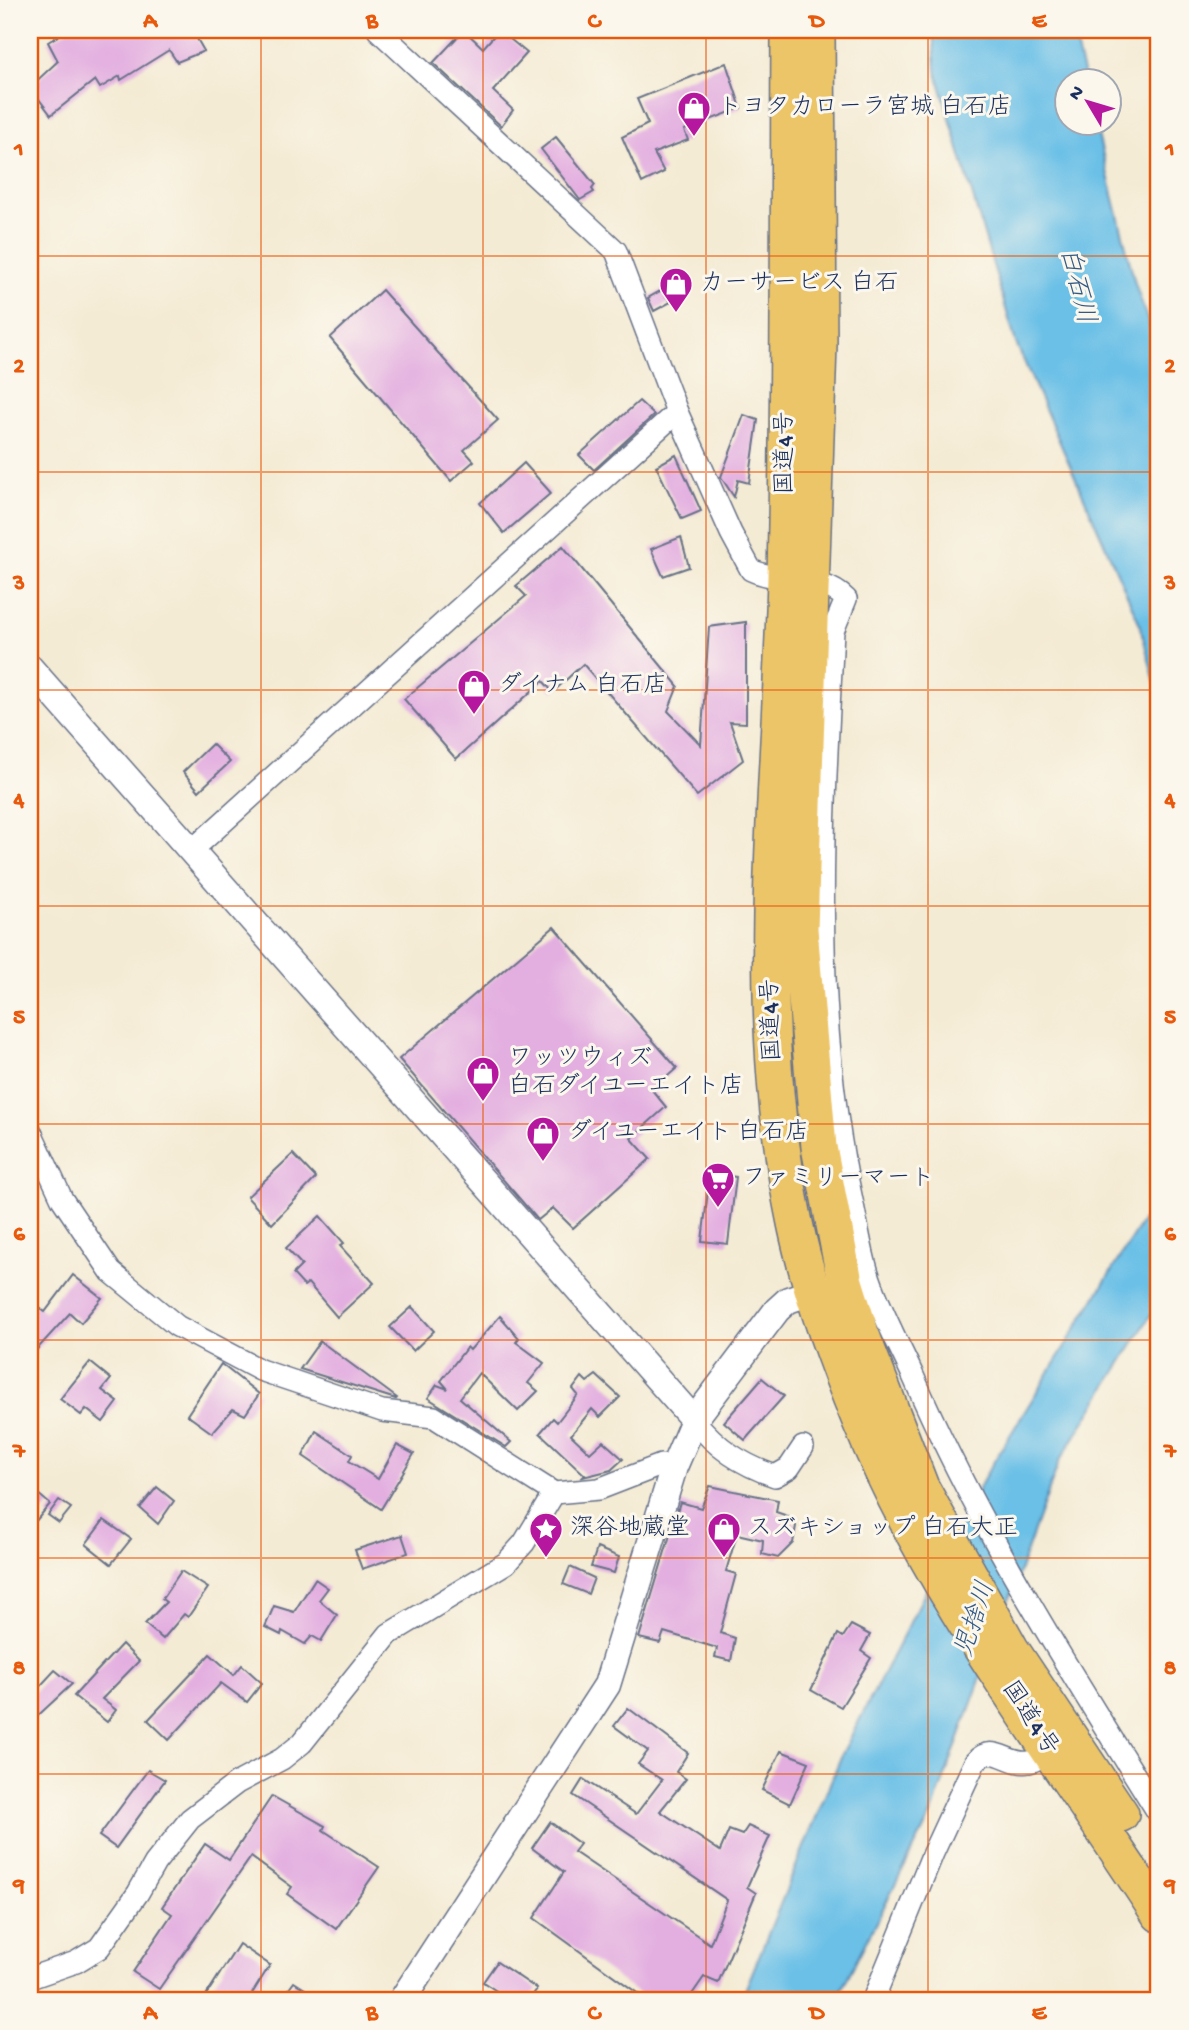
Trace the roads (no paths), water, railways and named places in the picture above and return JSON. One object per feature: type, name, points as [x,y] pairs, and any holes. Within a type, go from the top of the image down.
[{"type":"highway","name":"国道4号","points":[[789,30],[800,929],[829,1286],[904,1447],[933,1538],[1011,1649],[1035,1707],[1049,1751],[1159,1914]]},
{"type":"highway","name":"国道4号","points":[[797,581],[819,345],[817,30]]},
{"type":"highway","name":"国道4号","points":[[1035,1707],[1159,1871]]},
{"type":"street","points":[[378,30],[616,251],[677,412],[731,533],[751,570],[826,585],[846,599],[833,631],[822,864],[826,1031],[843,1161],[868,1275],[969,1495],[1036,1617],[1159,1814]]},
{"type":"street","points":[[190,852],[677,412]]},
{"type":"street","points":[[30,668],[713,1443],[746,1466],[775,1476],[789,1468],[803,1447]]},
{"type":"street","points":[[30,1130],[62,1199],[111,1272],[177,1326],[260,1370],[382,1411],[434,1417],[554,1493],[599,1489],[661,1465],[674,1467]]},
{"type":"street","points":[[402,2000],[607,1685],[674,1467],[694,1420],[777,1310],[788,1300],[829,1286]]},
{"type":"street","points":[[30,1978],[76,1962],[99,1948],[138,1893],[155,1863],[190,1819],[237,1783],[282,1759],[302,1743],[389,1634],[506,1563],[524,1543],[554,1493]]},
{"type":"street","points":[[873,2000],[933,1853],[975,1762],[981,1755],[995,1752],[1017,1761],[1031,1762],[1049,1751]]},
{"type":"water","name":"白石川","points":[[933,30],[1072,30],[1081,66],[1052,66],[1052,136],[1098,136],[1135,283],[1159,355],[1159,697],[1139,622],[1016,343],[936,71]]},
{"type":"water","name":"児捨川","points":[[1159,1194],[1159,1302],[1059,1462],[931,1815],[836,2000],[741,2000],[843,1752],[988,1471]]},
{"type":"place","name":"トヨタカローラ宮城 白石店","points":[[694,138]]},
{"type":"place","name":"カーサービス 白石","points":[[676,314]]},
{"type":"place","name":"ダイナム 白石店","points":[[474,716]]},
{"type":"place","name":"ワッツウィズ 白石ダイユーエイト店","points":[[483,1103]]},
{"type":"place","name":"ダイユーエイト 白石店","points":[[543,1163]]},
{"type":"place","name":"ファミリーマート","points":[[718,1209]]},
{"type":"place","name":"深谷地蔵堂","points":[[546,1559]]},
{"type":"place","name":"スズキショップ 白石大正","points":[[724,1559]]}]
